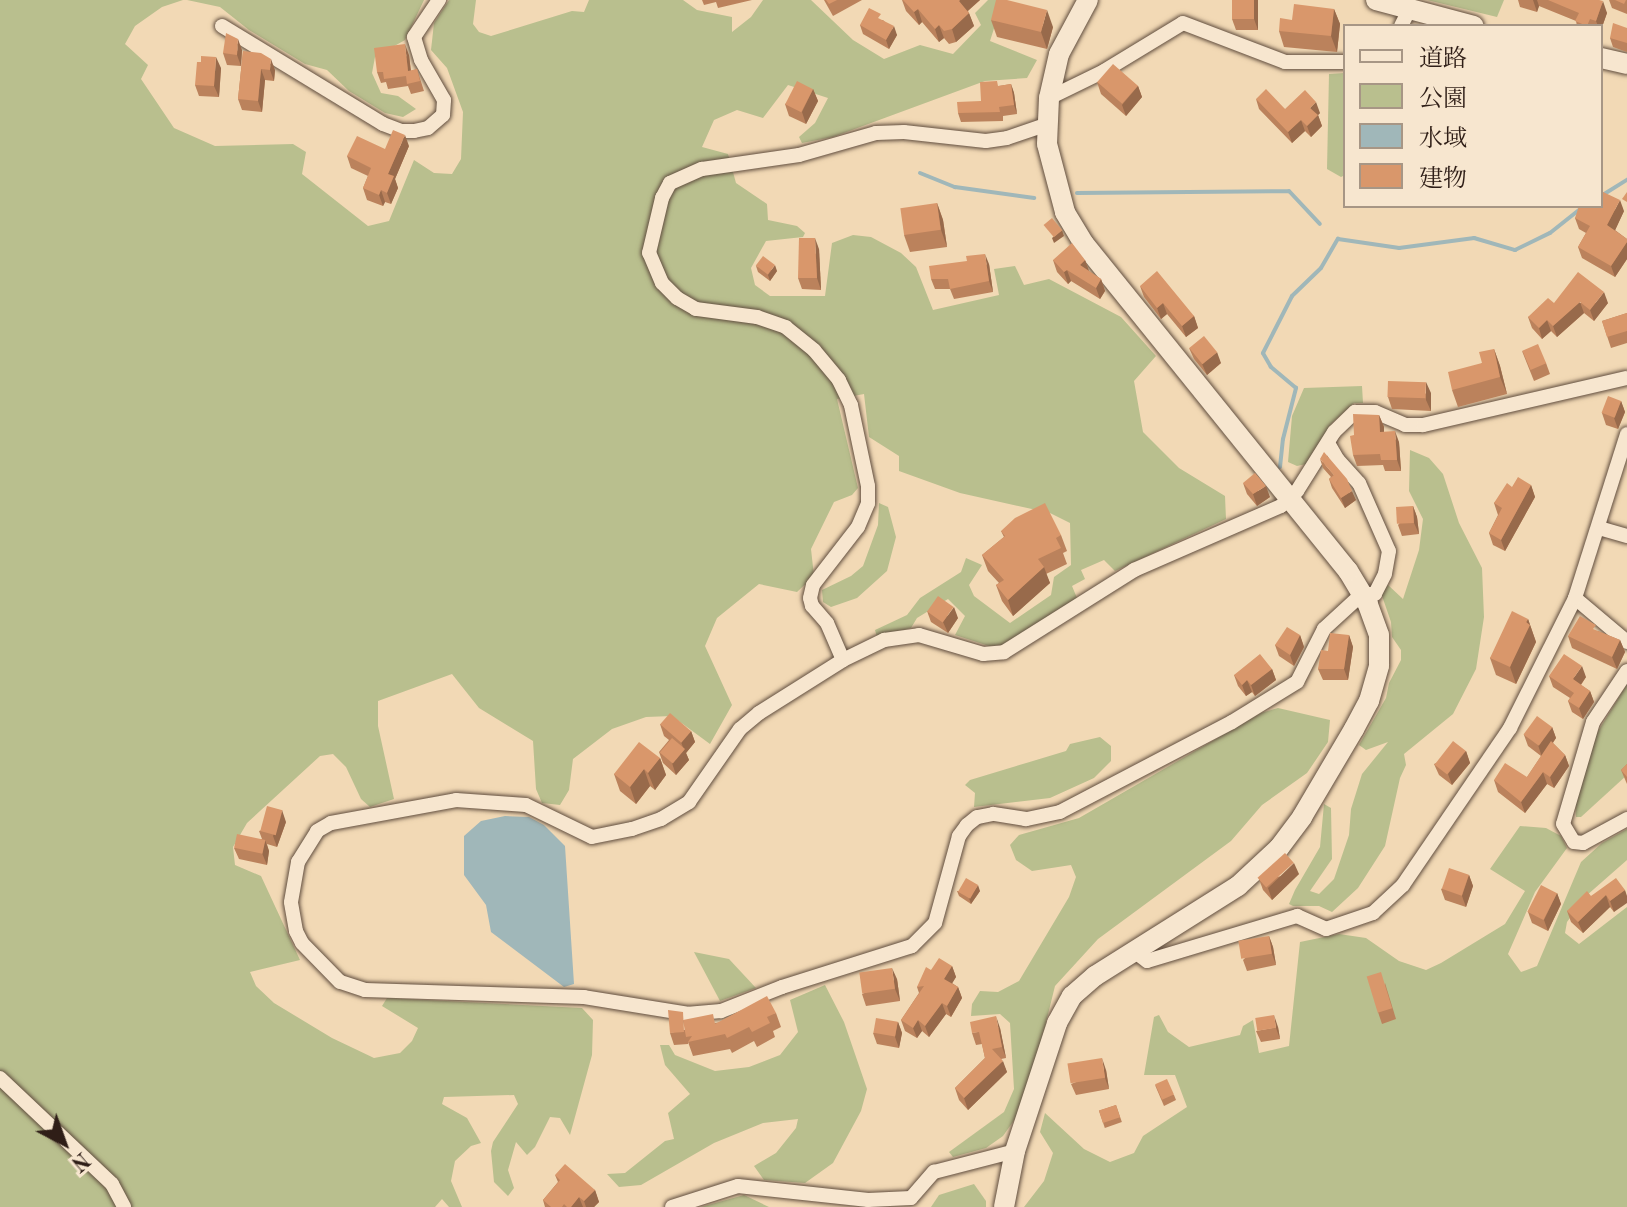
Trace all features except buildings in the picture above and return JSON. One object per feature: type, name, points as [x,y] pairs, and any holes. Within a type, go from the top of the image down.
[{"type":"street","points":[[222,26],[383,124],[401,131],[414,131],[428,128],[443,115],[444,100],[421,60],[414,37],[439,0]]},
{"type":"street","points":[[1004,1207],[1015,1151],[1057,1023],[1072,996],[1253,874],[1302,817],[1354,729],[1376,681],[1379,635],[1362,594],[1290,499],[1072,228],[1053,178],[1047,144],[1049,98],[1059,54],[1088,0]]},
{"type":"street","points":[[1376,0],[1405,18],[1457,24]]},
{"type":"street","points":[[1049,98],[1104,71],[1183,23],[1285,62],[1343,62]]},
{"type":"street","points":[[1603,58],[1627,64]]},
{"type":"street","points":[[843,660],[827,623],[812,606],[810,598],[813,585],[858,527],[868,503],[868,486],[851,405],[839,380],[814,350],[786,327],[757,317],[696,309],[677,298],[662,283],[649,253],[662,198],[670,183],[702,169],[799,155],[876,133],[904,132],[986,141],[1007,138],[1048,124]]},
{"type":"street","points":[[1328,443],[1338,460],[1359,483],[1389,551],[1385,574],[1375,594],[1362,594],[1324,629],[1303,674],[1288,690],[1060,812],[1026,819],[993,814],[977,817],[959,836],[935,923],[912,946],[782,987],[721,1011],[689,1014],[584,997],[365,990],[340,982],[302,943],[293,918],[292,886],[306,845],[331,823],[456,800],[526,805],[592,837],[632,829],[661,819],[689,802],[740,729],[759,713],[843,660],[884,640],[919,635],[983,654],[1004,652],[1134,570],[1290,499],[1328,443],[1355,412],[1375,412],[1405,425],[1423,425],[1627,378]]},
{"type":"street","points":[[1135,952],[1147,961],[1297,916],[1326,929],[1373,913],[1403,885],[1510,728],[1575,598],[1627,434]]},
{"type":"street","points":[[1599,528],[1627,536]]},
{"type":"street","points":[[1575,598],[1627,642]]},
{"type":"street","points":[[1627,671],[1593,722],[1563,824],[1574,842],[1583,843],[1627,819]]},
{"type":"street","points":[[0,1078],[112,1184],[124,1207]]},
{"type":"street","points":[[672,1207],[738,1186],[868,1200],[911,1198],[934,1172],[1015,1151]]},
{"type":"green space","points":[[0,0],[183,0],[162,7],[135,26],[125,44],[148,65],[141,79],[174,128],[215,146],[293,144],[306,152],[302,174],[368,226],[389,221],[414,160],[434,173],[452,174],[461,159],[463,112],[447,68],[431,50],[434,23],[449,0],[476,0],[473,24],[479,32],[491,36],[572,11],[584,12],[589,0],[683,0],[697,10],[732,17],[732,32],[751,17],[763,0],[811,0],[853,40],[884,59],[920,45],[953,54],[981,25],[975,13],[988,0],[1003,0],[990,41],[1037,60],[1027,78],[985,81],[833,137],[802,143],[799,137],[815,123],[828,98],[788,85],[763,118],[737,110],[714,120],[702,147],[728,154],[736,183],[767,204],[768,220],[797,226],[805,233],[803,237],[766,241],[751,268],[755,285],[770,296],[825,296],[832,243],[853,235],[871,237],[901,253],[916,267],[933,310],[999,295],[994,269],[1015,266],[1024,285],[1049,279],[1121,317],[1156,356],[1134,381],[1143,432],[1179,468],[1225,496],[1226,519],[1115,571],[1104,560],[1081,570],[1085,579],[1072,586],[1077,598],[1003,645],[989,646],[955,635],[965,616],[948,599],[917,618],[911,628],[877,637],[875,630],[907,615],[920,598],[961,572],[966,558],[982,565],[969,585],[974,596],[1010,623],[1051,595],[1054,577],[1071,565],[1070,523],[1050,513],[960,493],[899,471],[899,456],[869,437],[864,394],[837,399],[858,488],[852,495],[834,502],[811,549],[814,576],[797,592],[759,584],[717,618],[705,646],[732,705],[710,744],[672,716],[646,717],[612,729],[573,759],[569,790],[560,805],[542,803],[536,789],[533,741],[479,708],[452,674],[378,701],[378,726],[394,799],[370,807],[361,799],[346,767],[333,754],[320,756],[247,823],[233,847],[235,865],[261,876],[300,960],[250,972],[256,986],[274,1003],[332,1038],[374,1058],[400,1053],[412,1041],[418,1028],[382,1006],[387,998],[582,1008],[593,1020],[592,1055],[570,1135],[560,1118],[550,1117],[535,1147],[527,1155],[516,1142],[508,1170],[514,1188],[508,1196],[494,1182],[491,1151],[493,1142],[518,1104],[514,1095],[444,1097],[442,1104],[467,1118],[481,1143],[471,1146],[455,1161],[451,1181],[462,1207],[449,1207],[442,1199],[435,1207],[0,1207]]},
{"type":"green space","points":[[187,0],[424,0],[405,40],[375,57],[372,73],[381,93],[398,96],[416,109],[403,117],[385,113],[349,91],[327,70],[305,64],[249,30],[220,7]]},
{"type":"green space","points":[[1427,0],[1504,0],[1497,17]]},
{"type":"green space","points":[[1343,73],[1341,177],[1327,169],[1329,74]]},
{"type":"green space","points":[[1362,386],[1363,403],[1354,403],[1331,424],[1306,464],[1297,466],[1288,462],[1292,416],[1304,388]]},
{"type":"green space","points":[[1410,450],[1429,458],[1443,474],[1459,523],[1482,568],[1484,617],[1476,669],[1453,714],[1404,754],[1406,765],[1400,778],[1385,846],[1358,888],[1332,912],[1319,906],[1293,906],[1289,904],[1295,890],[1320,847],[1324,804],[1331,808],[1332,859],[1310,891],[1319,894],[1334,879],[1349,835],[1351,809],[1362,774],[1388,742],[1366,750],[1359,745],[1386,698],[1389,683],[1401,660],[1401,650],[1392,637],[1391,622],[1381,593],[1388,585],[1403,599],[1419,550],[1423,519],[1409,491]]},
{"type":"green space","points":[[879,503],[888,507],[896,537],[887,571],[857,598],[831,607],[823,602],[822,590],[851,576],[863,566],[878,525]]},
{"type":"green space","points":[[1627,684],[1627,775],[1581,817],[1576,817],[1575,798],[1592,741]]},
{"type":"green space","points":[[1278,708],[1330,720],[1328,742],[1307,773],[1262,805],[1231,841],[1098,939],[1055,986],[1034,1071],[1015,1119],[1003,1136],[986,1148],[953,1157],[949,1152],[1004,1112],[1014,1089],[1010,1023],[1000,1014],[971,1016],[972,1004],[980,991],[998,992],[1019,981],[1069,897],[1076,877],[1071,865],[1032,871],[1016,860],[1010,845],[1019,835],[1079,818],[1261,713]]},
{"type":"green space","points":[[1100,737],[1111,746],[1111,761],[1094,778],[1050,798],[974,807],[975,793],[965,785],[970,780],[1066,751],[1070,744]]},
{"type":"green space","points":[[1520,826],[1546,828],[1561,836],[1567,848],[1535,892],[1508,954],[1521,972],[1537,966],[1581,862],[1602,843],[1627,829],[1627,860],[1586,896],[1567,922],[1565,933],[1579,944],[1627,907],[1627,1207],[1024,1207],[1044,1181],[1053,1153],[1040,1132],[1045,1113],[1084,1149],[1110,1162],[1134,1153],[1143,1136],[1187,1107],[1175,1075],[1144,1075],[1154,1017],[1159,1015],[1168,1032],[1189,1047],[1240,1035],[1243,1026],[1253,1020],[1259,1053],[1289,1046],[1300,942],[1339,934],[1366,938],[1399,961],[1426,970],[1441,963],[1505,924],[1525,891],[1490,869]]},
{"type":"green space","points":[[694,952],[729,959],[756,988],[720,1001]]},
{"type":"green space","points":[[825,985],[844,1022],[867,1089],[861,1111],[833,1163],[805,1183],[764,1180],[754,1166],[776,1153],[796,1128],[798,1119],[763,1123],[714,1143],[641,1185],[619,1187],[607,1174],[625,1173],[665,1141],[674,1139],[668,1113],[690,1094],[665,1065],[660,1045],[669,1045],[675,1055],[715,1071],[749,1067],[780,1055],[798,1032],[790,1000]]},
{"type":"green space","points":[[974,1184],[986,1201],[986,1207],[931,1207],[939,1195]]},
{"type":"green space","points":[[744,1195],[769,1207],[701,1207]]},
{"type":"water","points":[[505,816],[529,817],[544,825],[565,846],[574,984],[564,987],[491,932],[486,905],[464,875],[464,836],[481,821]]},
{"type":"waterway","points":[[920,173],[955,187],[1034,198]]},
{"type":"waterway","points":[[1603,195],[1627,180]]},
{"type":"waterway","points":[[1077,193],[1289,191],[1320,224]]},
{"type":"waterway","points":[[1280,467],[1283,439],[1296,388],[1271,367],[1263,353],[1292,296],[1321,268],[1338,239],[1399,248],[1474,238],[1515,250],[1550,233],[1581,208]]}]
